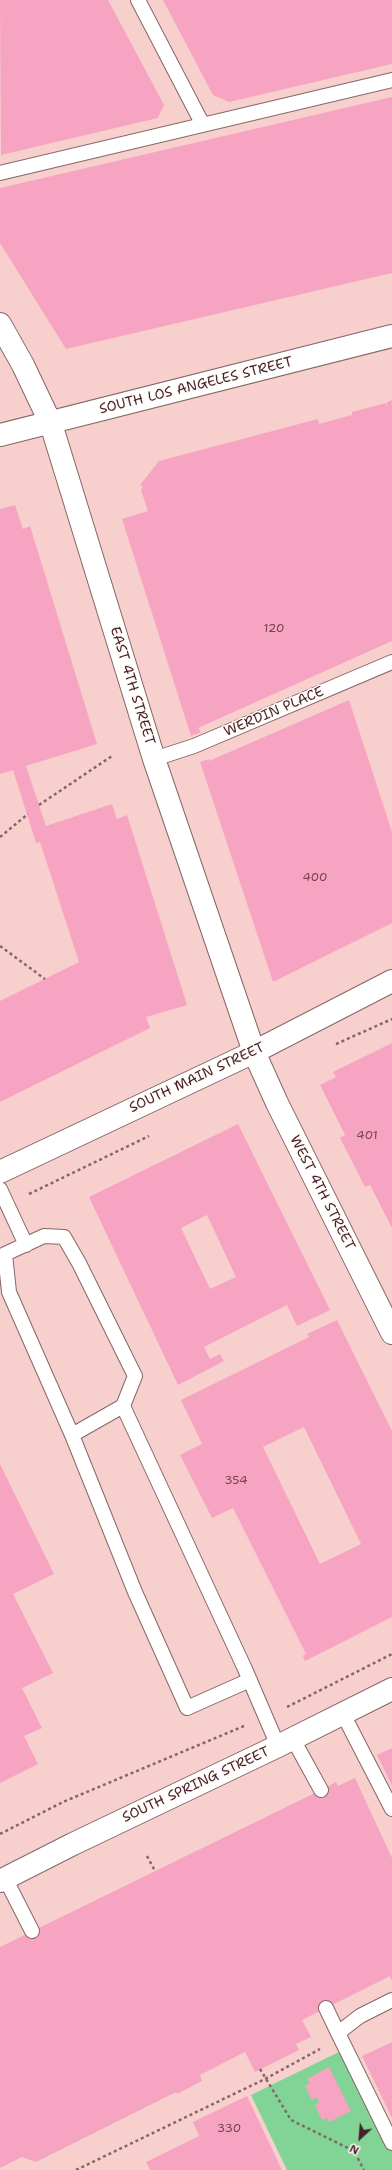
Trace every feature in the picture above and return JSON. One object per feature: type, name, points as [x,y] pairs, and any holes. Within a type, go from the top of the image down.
[{"type":"main road","name":"EAST 4TH STREET","points":[[0,324],[23,365],[51,424],[154,759],[254,1052]]},
{"type":"main road","name":"SOUTH LOS ANGELES STREET","points":[[0,435],[51,424],[392,336]]},
{"type":"main road","name":"SOUTH MAIN STREET","points":[[0,1172],[254,1052],[392,981]]},
{"type":"main road","name":"WEST 4TH STREET","points":[[254,1052],[277,1102],[391,1330]]},
{"type":"main road","name":"SOUTH SPRING STREET","points":[[2,1880],[73,1844],[392,1690]]},
{"type":"lane","points":[[138,0],[203,125]]},
{"type":"lane","points":[[0,173],[392,80]]},
{"type":"lane","name":"WERDIN PLACE","points":[[154,759],[194,746],[392,662]]},
{"type":"lane","points":[[0,1188],[26,1245]]},
{"type":"lane","points":[[72,1435],[122,1406],[135,1376],[79,1263],[64,1237],[44,1236],[5,1254],[9,1292],[72,1435],[134,1592],[187,1708],[250,1680]]},
{"type":"lane","points":[[122,1406],[250,1680],[265,1717],[286,1742],[321,1790]]},
{"type":"lane","points":[[343,1714],[392,1809]]},
{"type":"lane","points":[[2,1880],[32,1931]]},
{"type":"lane","points":[[338,2033],[360,2016],[392,2000]]},
{"type":"lane","points":[[326,2008],[392,2144]]},
{"type":"path","points":[[39,805],[112,756]]},
{"type":"path","points":[[0,837],[28,814]]},
{"type":"path","points":[[1,947],[45,979]]},
{"type":"path","points":[[330,1047],[392,1019]]},
{"type":"path","points":[[8,1205],[150,1135]]},
{"type":"path","points":[[0,1834],[63,1802],[265,1717],[392,1654]]},
{"type":"path","points":[[147,1856],[155,1871]]},
{"type":"path","points":[[76,2170],[265,2080],[314,2054],[338,2033]]},
{"type":"path","points":[[260,2069],[265,2080],[291,2120],[354,2151],[364,2170]]},
{"type":"shaded area","points":[[0,0],[392,0],[392,2170],[0,2170]]},
{"type":"green space","points":[[349,2047],[392,2134],[392,2170],[287,2170],[251,2095]]},
{"type":"building","points":[[0,0],[108,0],[164,105],[158,118],[1,155]]},
{"type":"building","points":[[163,0],[392,0],[392,64],[229,102],[213,95]]},
{"type":"building","points":[[392,97],[392,273],[66,349],[0,243],[0,188]]},
{"type":"building","points":[[392,400],[392,641],[198,728],[201,732],[191,736],[122,519],[148,511],[141,490],[143,487],[140,485],[159,461],[318,419],[319,424],[352,415],[352,412],[386,403],[387,407],[387,402]]},
{"type":"building","points":[[15,505],[23,529],[30,526],[97,744],[26,766],[46,826],[112,804],[117,819],[127,815],[187,1005],[146,1017],[150,1028],[0,1102],[0,1001],[79,962],[40,842],[36,843],[13,770],[0,774],[0,509]]},
{"type":"building","points":[[349,700],[392,832],[392,923],[273,982],[200,762],[209,759],[209,761]]},
{"type":"building","points":[[392,1043],[392,1228],[370,1185],[365,1187],[340,1138],[345,1135],[320,1085],[336,1077],[333,1072]]},
{"type":"building","points":[[238,1124],[330,1310],[297,1326],[287,1305],[204,1347],[210,1359],[220,1354],[224,1361],[178,1385],[89,1197]],"holes":[[[207,1215],[236,1277],[210,1289],[181,1228]]]},
{"type":"building","points":[[337,1320],[392,1431],[392,1617],[305,1661],[303,1656],[306,1654],[233,1508],[212,1518],[180,1455],[202,1444],[181,1400],[309,1337],[307,1334]],"holes":[[[304,1427],[361,1544],[320,1564],[263,1447]]]},
{"type":"building","points":[[0,1464],[54,1574],[13,1594],[53,1673],[22,1688],[42,1728],[24,1736],[38,1764],[0,1783]]},
{"type":"building","points":[[392,1748],[392,1786],[377,1755]]},
{"type":"building","points":[[355,1778],[392,1858],[392,1981],[390,1976],[302,2020],[311,2037],[296,2044],[299,2050],[255,2072],[245,2052],[200,2075],[202,2081],[177,2094],[176,2092],[36,2162],[22,2157],[0,2168],[0,1947],[336,1782],[338,1786]]},
{"type":"building","points":[[392,2042],[392,2118],[362,2056]]},
{"type":"building","points":[[329,2067],[351,2111],[329,2122],[327,2118],[322,2120],[315,2105],[319,2103],[317,2097],[312,2100],[305,2086],[310,2083],[307,2079]]},
{"type":"building","points":[[247,2096],[282,2170],[150,2170],[146,2162],[199,2136],[193,2122]]}]
